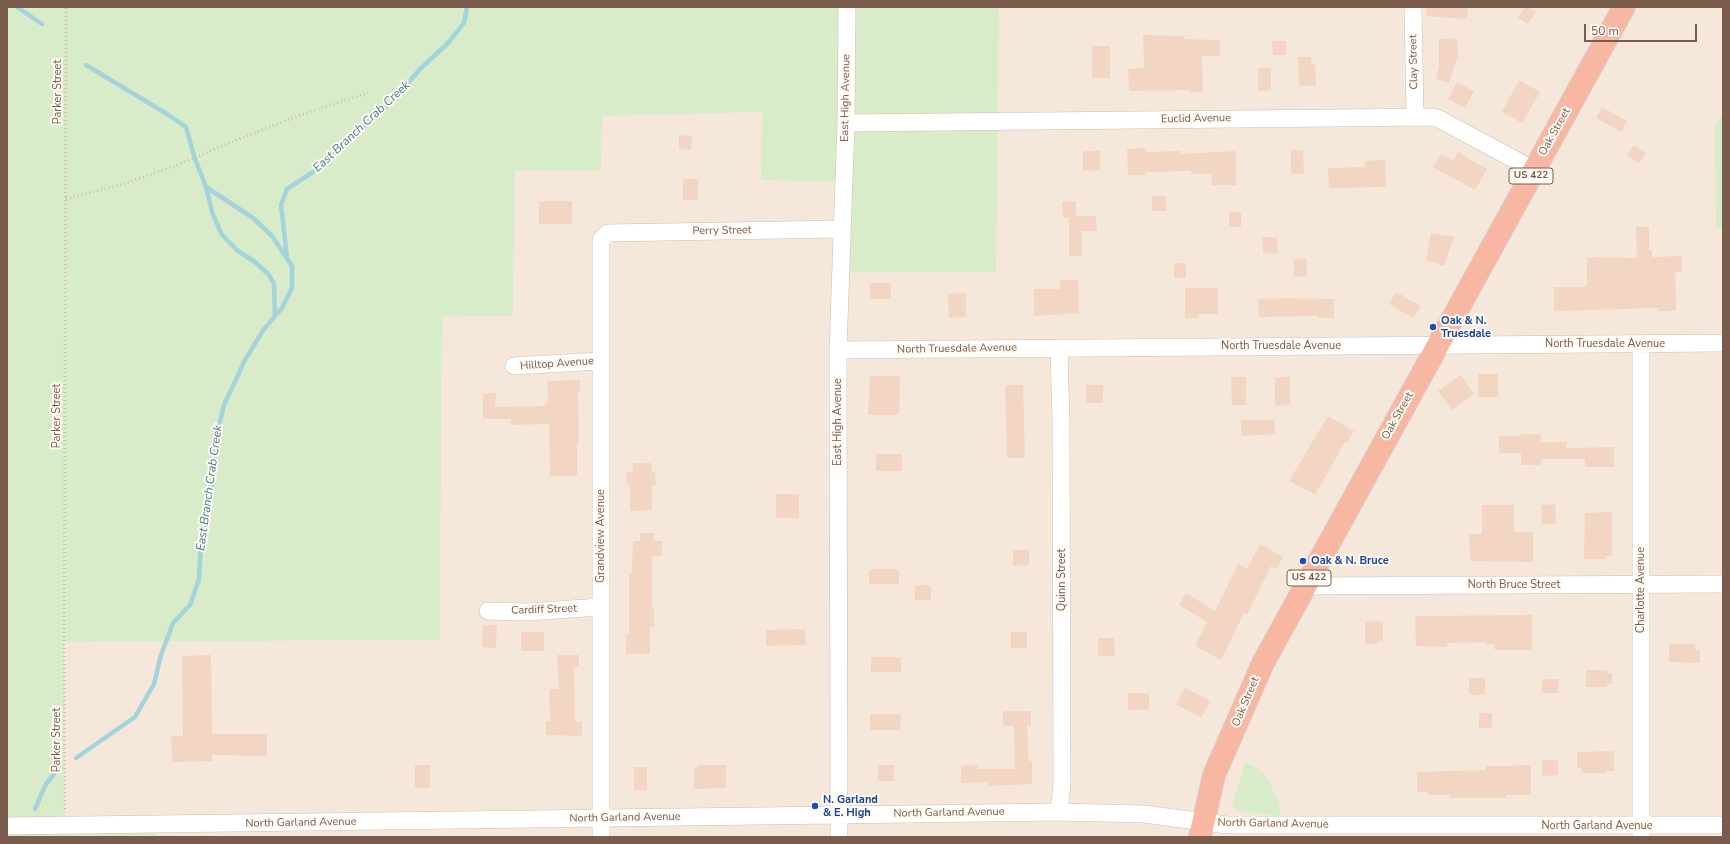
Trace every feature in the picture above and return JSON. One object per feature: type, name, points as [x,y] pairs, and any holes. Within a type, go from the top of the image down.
[{"type":"highway","name":"Oak Street","points":[[1201,830],[1214,775],[1263,663],[1416,382],[1439,345],[1624,7]]},
{"type":"street","name":"East High Avenue","points":[[839,837],[838,350],[841,229],[846,123],[847,7]]},
{"type":"street","name":"Clay Street","points":[[1413,7],[1415,117]]},
{"type":"street","name":"Euclid Avenue","points":[[846,123],[1415,117],[1439,119],[1534,170]]},
{"type":"street","name":"Perry Street","points":[[603,236],[608,233],[841,229]]},
{"type":"street","name":"Grandview Avenue","points":[[601,837],[600,607],[602,581],[600,247],[603,236]]},
{"type":"street","name":"North Truesdale Avenue","points":[[838,350],[1723,343]]},
{"type":"street","name":"Charlotte Avenue","points":[[1641,344],[1641,832]]},
{"type":"street","name":"Quinn Street","points":[[1059,348],[1061,422],[1062,784],[1059,812]]},
{"type":"street","name":"Hilltop Avenue","points":[[514,366],[600,361]]},
{"type":"street","name":"North Bruce Street","points":[[1304,586],[1723,584]]},
{"type":"street","name":"Cardiff Street","points":[[488,611],[535,612],[600,607]]},
{"type":"street","name":"North Garland Avenue","points":[[7,826],[65,826],[238,831],[415,829],[601,818],[1059,812],[1144,814],[1201,830],[1235,825],[1641,832],[1723,825]]},
{"type":"path","name":"Parker Street","points":[[65,826],[64,619],[66,7]]},
{"type":"path","points":[[66,199],[180,165],[229,142],[300,115],[368,94]]},
{"type":"shaded area","points":[[602,7],[847,7],[840,271],[995,272],[999,7],[1723,7],[1723,837],[157,837],[157,825],[65,826],[64,642],[440,640],[442,317],[513,316],[515,170],[601,170]]},
{"type":"shaded area","points":[[1203,822],[1298,825],[1298,837],[1200,837]]},
{"type":"green space","points":[[7,7],[999,7],[996,272],[840,272],[843,182],[761,180],[762,112],[602,116],[601,170],[515,170],[513,316],[442,317],[440,640],[64,642],[65,826],[157,825],[157,837],[7,837]]},
{"type":"green space","points":[[1723,112],[1723,228],[1716,228],[1715,127]]},
{"type":"green space","points":[[1245,762],[1257,768],[1266,776],[1279,804],[1281,817],[1238,810],[1232,805]]},
{"type":"building","points":[[1427,7],[1468,7],[1467,19],[1426,16]]},
{"type":"building","points":[[1525,7],[1528,7],[1536,12],[1528,24],[1518,18]]},
{"type":"building","points":[[1143,35],[1184,36],[1184,39],[1220,40],[1220,56],[1202,56],[1203,92],[1190,92],[1190,90],[1129,91],[1128,69],[1144,68]]},
{"type":"building","points":[[1457,38],[1458,60],[1456,60],[1449,83],[1436,79],[1439,67],[1439,39]]},
{"type":"building","points":[[1272,41],[1286,41],[1286,55],[1273,55]]},
{"type":"building","points":[[1092,46],[1110,46],[1110,78],[1092,78]]},
{"type":"building","points":[[1298,57],[1311,57],[1311,64],[1315,64],[1316,86],[1299,86]]},
{"type":"building","points":[[1258,68],[1271,68],[1271,90],[1258,91]]},
{"type":"building","points":[[1519,80],[1540,92],[1522,123],[1502,112]]},
{"type":"building","points":[[1457,82],[1474,91],[1465,108],[1448,99]]},
{"type":"building","points":[[1602,107],[1627,121],[1621,132],[1596,118]]},
{"type":"building","points":[[679,135],[692,136],[691,150],[679,149]]},
{"type":"building","points":[[1634,145],[1646,153],[1639,163],[1627,155]]},
{"type":"building","points":[[1145,148],[1145,152],[1181,151],[1181,154],[1236,151],[1236,185],[1212,185],[1211,174],[1191,174],[1191,171],[1146,172],[1146,175],[1128,175],[1127,149]]},
{"type":"building","points":[[1291,150],[1303,150],[1304,174],[1291,174]]},
{"type":"building","points":[[1083,151],[1100,151],[1100,170],[1083,171]]},
{"type":"building","points":[[1458,152],[1487,169],[1475,190],[1433,167],[1441,154],[1453,161]]},
{"type":"building","points":[[1385,160],[1386,187],[1329,188],[1328,168],[1365,167],[1365,161]]},
{"type":"building","points":[[683,179],[698,179],[698,200],[683,200]]},
{"type":"building","points":[[1152,196],[1166,196],[1166,211],[1152,211]]},
{"type":"building","points":[[539,201],[572,201],[572,224],[539,224]]},
{"type":"building","points":[[1076,201],[1076,216],[1096,216],[1097,231],[1082,231],[1082,256],[1069,256],[1069,217],[1063,217],[1062,202]]},
{"type":"building","points":[[1229,212],[1241,212],[1241,227],[1229,227]]},
{"type":"building","points":[[1636,227],[1649,227],[1649,250],[1652,250],[1652,257],[1682,256],[1682,272],[1675,272],[1676,311],[1658,311],[1658,308],[1554,311],[1554,287],[1587,287],[1587,257],[1637,258]]},
{"type":"building","points":[[1431,233],[1454,237],[1444,266],[1426,260]]},
{"type":"building","points":[[1262,237],[1277,237],[1278,253],[1263,254]]},
{"type":"building","points":[[1306,258],[1307,276],[1294,277],[1294,259]]},
{"type":"building","points":[[1174,263],[1186,263],[1186,278],[1174,278]]},
{"type":"building","points":[[1060,280],[1078,280],[1079,313],[1034,316],[1034,289],[1060,289]]},
{"type":"building","points":[[870,283],[891,283],[891,299],[870,299]]},
{"type":"building","points":[[1185,288],[1218,288],[1218,314],[1199,314],[1199,318],[1185,318]]},
{"type":"building","points":[[1396,292],[1421,306],[1413,318],[1389,304]]},
{"type":"building","points":[[966,293],[966,317],[949,318],[948,294]]},
{"type":"building","points":[[1258,299],[1334,299],[1334,318],[1318,318],[1318,316],[1259,317]]},
{"type":"building","points":[[1478,374],[1498,374],[1498,397],[1478,397]]},
{"type":"building","points":[[1461,375],[1474,394],[1452,410],[1438,391]]},
{"type":"building","points":[[870,376],[900,376],[899,415],[868,415]]},
{"type":"building","points":[[1231,377],[1246,377],[1246,405],[1232,405]]},
{"type":"building","points":[[1275,377],[1290,377],[1290,405],[1275,406]]},
{"type":"building","points":[[580,380],[580,392],[578,392],[579,443],[577,443],[577,476],[550,476],[549,424],[511,425],[511,419],[483,419],[483,393],[496,393],[495,407],[545,406],[545,403],[548,403],[547,381]]},
{"type":"building","points":[[1005,385],[1023,385],[1025,458],[1007,458]]},
{"type":"building","points":[[1086,385],[1103,385],[1103,403],[1086,403]]},
{"type":"building","points":[[1328,416],[1354,431],[1347,443],[1345,442],[1315,495],[1289,481]]},
{"type":"building","points":[[1241,420],[1274,420],[1275,434],[1241,436]]},
{"type":"building","points":[[1521,434],[1541,434],[1541,442],[1567,442],[1566,448],[1614,447],[1614,467],[1585,467],[1585,459],[1541,459],[1541,465],[1521,465],[1521,453],[1499,453],[1499,436],[1521,436]]},
{"type":"building","points":[[876,454],[902,454],[902,471],[876,471]]},
{"type":"building","points":[[633,463],[651,463],[652,472],[655,472],[656,485],[652,485],[652,510],[630,511],[630,485],[627,485],[626,472],[633,471]]},
{"type":"building","points":[[776,494],[799,494],[799,518],[776,518]]},
{"type":"building","points":[[1555,504],[1556,524],[1542,524],[1541,505]]},
{"type":"building","points":[[1482,505],[1514,505],[1514,532],[1533,532],[1533,562],[1470,561],[1469,534],[1482,534]]},
{"type":"building","points":[[1612,512],[1612,556],[1606,556],[1606,559],[1584,559],[1585,513]]},
{"type":"building","points":[[640,533],[654,533],[654,541],[662,541],[662,556],[652,556],[652,607],[654,607],[654,627],[650,627],[650,654],[626,654],[626,635],[629,634],[629,573],[632,573],[633,541],[640,541]]},
{"type":"building","points":[[1260,544],[1283,557],[1276,569],[1271,566],[1247,615],[1244,613],[1221,660],[1195,646],[1207,622],[1179,605],[1186,593],[1215,611],[1238,564],[1247,569]]},
{"type":"building","points":[[1013,550],[1029,550],[1029,565],[1013,566]]},
{"type":"building","points":[[869,569],[899,569],[899,584],[869,584]]},
{"type":"building","points":[[915,585],[931,585],[931,600],[915,600]]},
{"type":"building","points":[[1532,615],[1532,650],[1495,650],[1494,644],[1486,644],[1486,642],[1447,643],[1447,647],[1416,646],[1415,616]]},
{"type":"building","points":[[1365,621],[1383,622],[1383,641],[1378,641],[1378,644],[1365,644]]},
{"type":"building","points":[[483,625],[497,625],[496,648],[482,647]]},
{"type":"building","points":[[805,629],[806,645],[766,646],[766,630]]},
{"type":"building","points":[[521,632],[544,632],[544,651],[521,651]]},
{"type":"building","points":[[1011,632],[1027,632],[1027,648],[1011,648]]},
{"type":"building","points":[[1098,638],[1114,638],[1115,656],[1098,656]]},
{"type":"building","points":[[1669,644],[1695,644],[1695,650],[1700,650],[1700,663],[1669,662]]},
{"type":"building","points":[[211,655],[212,734],[267,734],[267,756],[212,755],[212,761],[172,762],[171,736],[183,736],[182,656]]},
{"type":"building","points":[[557,655],[579,655],[579,667],[574,667],[575,722],[582,722],[582,736],[546,735],[546,721],[550,721],[549,689],[559,689]]},
{"type":"building","points":[[871,657],[901,657],[901,672],[871,672]]},
{"type":"building","points":[[1586,670],[1607,670],[1607,673],[1612,673],[1612,684],[1607,684],[1607,687],[1586,687]]},
{"type":"building","points":[[1469,678],[1485,678],[1485,695],[1469,695]]},
{"type":"building","points":[[1542,679],[1559,679],[1558,693],[1542,693]]},
{"type":"building","points":[[1185,688],[1210,701],[1201,718],[1176,704]]},
{"type":"building","points":[[1128,693],[1149,693],[1149,710],[1128,710]]},
{"type":"building","points":[[1003,711],[1031,711],[1031,726],[1027,726],[1029,761],[1032,761],[1032,784],[988,786],[988,782],[961,783],[961,766],[978,765],[978,769],[1015,769],[1014,726],[1003,726]]},
{"type":"building","points":[[1479,713],[1492,713],[1492,728],[1479,728]]},
{"type":"building","points":[[870,714],[901,714],[900,730],[870,730]]},
{"type":"building","points":[[1614,751],[1614,771],[1606,771],[1606,773],[1582,773],[1582,768],[1577,768],[1577,752]]},
{"type":"building","points":[[1542,760],[1558,760],[1558,775],[1542,776]]},
{"type":"building","points":[[415,765],[430,765],[430,788],[415,788]]},
{"type":"building","points":[[698,765],[726,765],[726,788],[694,789],[694,767],[698,767]]},
{"type":"building","points":[[878,765],[894,765],[894,781],[878,781]]},
{"type":"building","points":[[1531,765],[1531,795],[1506,795],[1506,798],[1449,798],[1449,795],[1428,795],[1428,792],[1417,792],[1417,772],[1486,770],[1486,766]]},
{"type":"building","points":[[634,767],[647,767],[647,790],[634,790]]},
{"type":"waterway","points":[[17,7],[42,24]]},
{"type":"waterway","name":"East Branch Crab Creek","points":[[287,257],[281,205],[287,189],[319,168],[399,94],[420,69],[447,44],[464,23],[467,7]]},
{"type":"waterway","name":"East Branch Crab Creek","points":[[76,758],[135,717],[154,684],[161,655],[173,623],[190,605],[199,579],[201,540],[213,480],[215,443],[224,405],[245,360],[264,329],[282,308],[292,288],[292,266],[272,236],[253,218],[206,187],[195,159],[186,127],[86,65]]},
{"type":"waterway","points":[[206,187],[213,215],[222,235],[238,251],[255,262],[269,275],[274,284],[275,316]]},
{"type":"waterway","name":"East Branch Crab Creek","points":[[35,809],[46,784],[54,774]]},
{"type":"place","name":"Oak & N. Truesdale","points":[[1433,327]]},
{"type":"place","name":"Oak & N. Bruce","points":[[1303,561]]},
{"type":"place","name":"N. Garland & E. High","points":[[815,806]]}]
